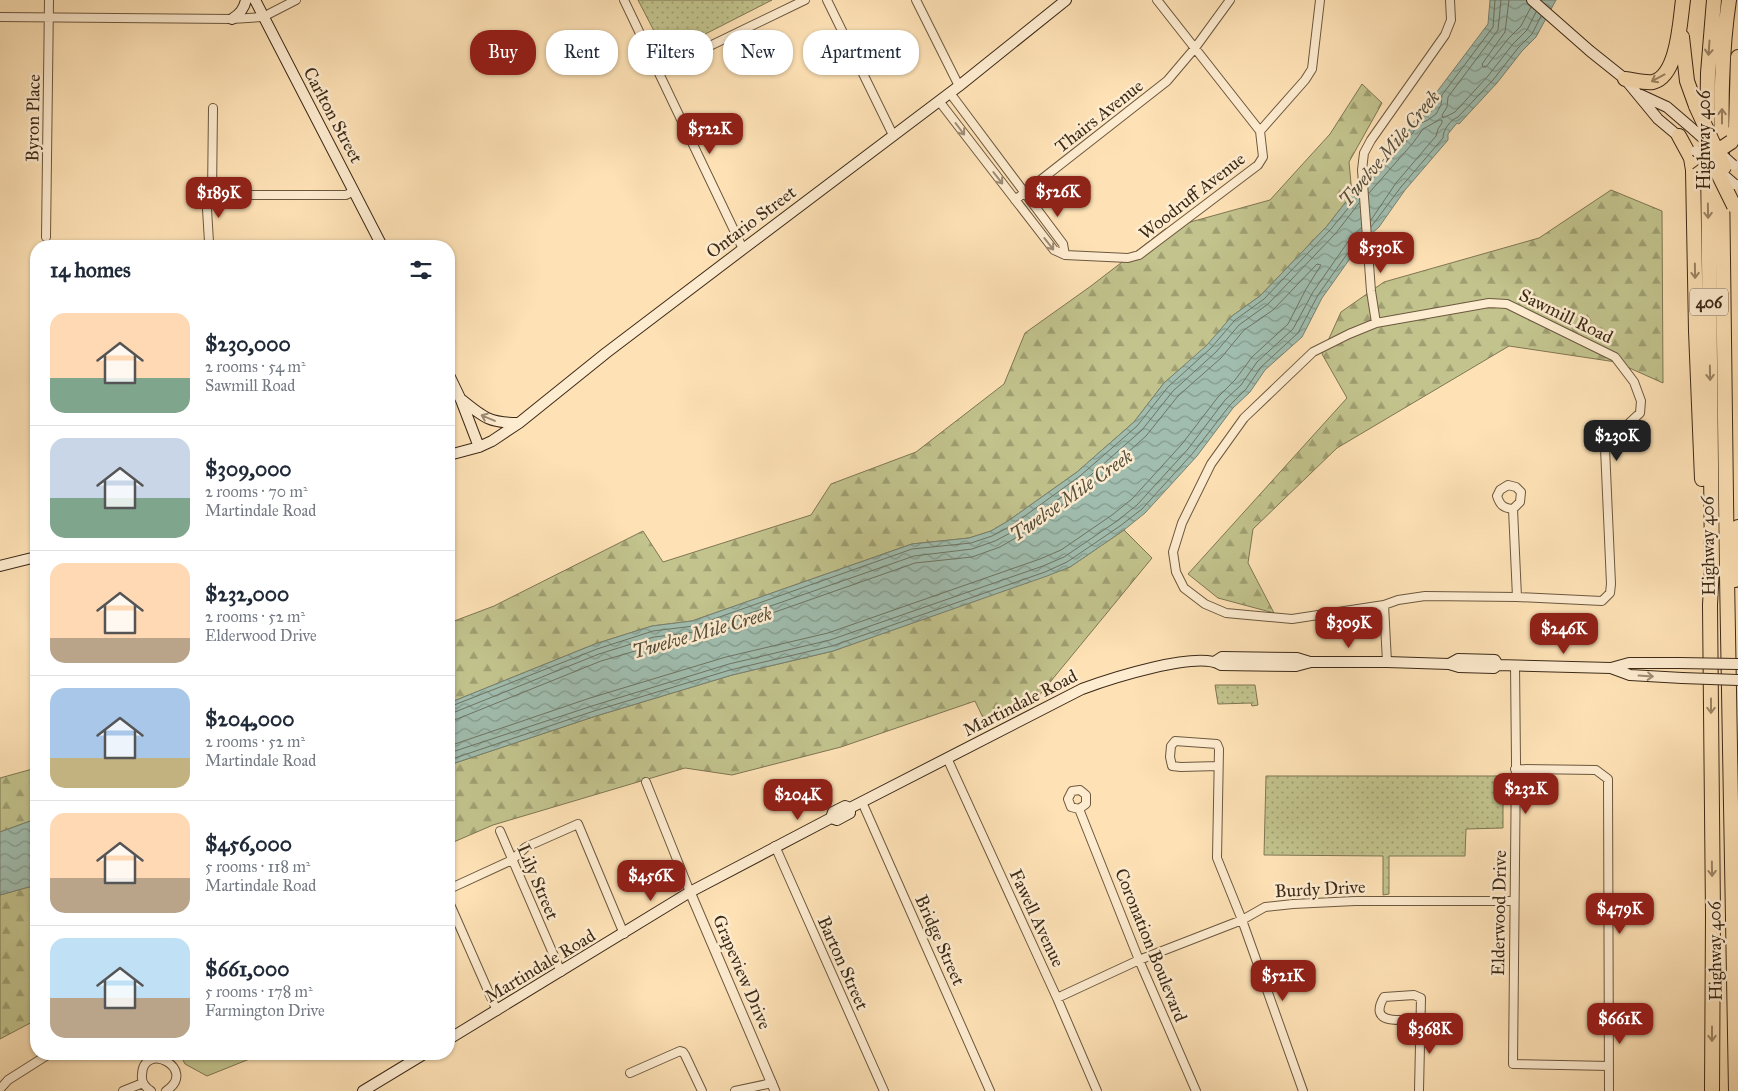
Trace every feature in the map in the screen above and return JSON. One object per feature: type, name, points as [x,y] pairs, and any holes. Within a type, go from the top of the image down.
[{"type":"highway","name":"Highway 406","points":[[1712,1091],[1713,915],[1710,605],[1712,567],[1707,111],[1708,58],[1714,0]]},
{"type":"highway","name":"Highway 406","points":[[1729,0],[1723,49],[1722,120],[1727,576],[1730,651],[1736,1091]]},
{"type":"highway","points":[[1625,79],[1649,82],[1666,74],[1672,63],[1683,1]]},
{"type":"highway","points":[[1683,1],[1683,55],[1689,87],[1696,106],[1702,145],[1731,172],[1736,210]]},
{"type":"highway","points":[[1679,136],[1702,145],[1725,147],[1731,142],[1735,134],[1737,111],[1738,57]]},
{"type":"highway","points":[[1737,111],[1738,116]]},
{"type":"highway","points":[[1679,136],[1691,158],[1696,181],[1699,420],[1706,566],[1710,605]]},
{"type":"highway","points":[[1696,181],[1705,168],[1731,172]]},
{"type":"highway","points":[[1730,651],[1738,527]]},
{"type":"main road","points":[[232,19],[240,14],[246,0]]},
{"type":"main road","name":"Carlton Street","points":[[255,0],[379,240]]},
{"type":"main road","name":"Ontario Street","points":[[455,453],[492,442],[519,423],[606,353],[939,101],[1066,0]]},
{"type":"main road","points":[[1532,0],[1590,52],[1625,79],[1658,119],[1679,136]]},
{"type":"main road","points":[[1638,94],[1667,107],[1702,145],[1731,172]]},
{"type":"main road","points":[[455,388],[479,447]]},
{"type":"main road","points":[[461,400],[484,418],[501,423],[519,423]]},
{"type":"main road","points":[[0,566],[30,558]]},
{"type":"main road","name":"Martindale Road","points":[[455,1036],[690,892],[831,818],[837,820],[850,813],[850,808],[1082,689],[1100,682],[1146,669],[1185,662],[1216,661],[1221,665],[1296,666],[1311,662],[1387,662],[1449,664],[1468,668],[1494,668],[1498,665],[1515,665],[1611,668],[1629,663],[1738,664]]},
{"type":"main road","name":"Martindale Road","points":[[1611,668],[1630,675],[1738,680]]},
{"type":"main road","points":[[363,1091],[414,1060]]},
{"type":"street","name":"Byron Place","points":[[46,237],[49,0]]},
{"type":"street","points":[[0,17],[232,19],[263,17],[296,0]]},
{"type":"street","points":[[624,0],[638,30]]},
{"type":"street","points":[[713,44],[805,0]]},
{"type":"street","points":[[827,0],[893,135]]},
{"type":"street","points":[[916,0],[954,89],[1063,244],[1065,255]]},
{"type":"street","points":[[1158,0],[1260,131],[1305,80],[1312,69],[1320,0]]},
{"type":"street","name":"Thairs Avenue","points":[[1015,200],[1167,81],[1195,48],[1230,0]]},
{"type":"street","points":[[1376,323],[1373,311],[1367,246],[1362,170],[1364,153],[1371,140],[1446,35],[1451,20],[1450,0]]},
{"type":"street","points":[[660,75],[742,249]]},
{"type":"street","points":[[939,101],[1054,250],[1065,255]]},
{"type":"street","points":[[210,240],[207,209],[212,195],[213,108]]},
{"type":"street","name":"Woodruff Avenue","points":[[1065,255],[1128,258],[1139,255],[1258,165],[1263,157],[1260,131]]},
{"type":"street","points":[[212,195],[346,195],[354,191]]},
{"type":"street","name":"Sawmill Road","points":[[1489,302],[1507,304],[1615,357],[1634,382],[1641,401],[1640,413],[1605,448],[1610,593],[1602,601],[1598,602],[1518,597],[1425,596],[1398,600],[1384,605],[1292,619],[1226,613],[1205,604],[1184,588],[1176,572],[1173,552],[1182,523],[1211,464],[1244,418],[1313,352],[1348,334],[1376,323],[1489,302]]},
{"type":"street","points":[[1513,509],[1518,597]]},
{"type":"street","points":[[1384,605],[1387,662]]},
{"type":"street","name":"Elderwood Drive","points":[[1515,665],[1512,1064],[1609,1066]]},
{"type":"street","points":[[1218,766],[1172,766],[1170,757],[1171,746],[1175,741],[1217,744],[1219,749],[1217,858],[1242,920],[1303,1091]]},
{"type":"street","name":"Fawell Avenue","points":[[946,758],[1057,998],[1097,1091]]},
{"type":"street","points":[[1515,769],[1596,770],[1608,778],[1609,1091]]},
{"type":"street","name":"Grapeview Drive","points":[[646,782],[690,892],[773,1087]]},
{"type":"street","name":"Bridge Street","points":[[862,802],[990,1091]]},
{"type":"street","name":"Coronation Boulevard","points":[[1080,809],[1139,960],[1196,1091]]},
{"type":"street","points":[[455,885],[512,860],[526,847],[578,824],[624,934]]},
{"type":"street","name":"Lily Street","points":[[500,831],[561,972]]},
{"type":"street","name":"Barton Street","points":[[775,846],[884,1091]]},
{"type":"street","name":"Burdy Drive","points":[[1057,998],[1139,960],[1242,920],[1265,907],[1355,901],[1514,901]]},
{"type":"street","points":[[455,916],[497,1011]]},
{"type":"street","points":[[1419,1019],[1388,1021],[1382,1017],[1380,1003],[1384,997],[1414,995],[1421,998],[1419,1019],[1419,1091]]},
{"type":"street","points":[[630,1073],[676,1052],[683,1052],[702,1091]]},
{"type":"street","points":[[0,1089],[8,1080],[40,1060]]},
{"type":"street","points":[[151,1060],[142,1072],[143,1083],[151,1091]]},
{"type":"street","points":[[167,1060],[175,1069],[176,1080],[169,1090]]},
{"type":"street","points":[[123,1091],[143,1083]]},
{"type":"street","points":[[735,1091],[773,1087]]},
{"type":"green space","points":[[638,0],[772,0],[713,30],[654,30]]},
{"type":"green space","points":[[1362,84],[1382,103],[1349,162],[1352,194],[1327,226],[1260,296],[1232,316],[1208,345],[1164,383],[1134,422],[1077,472],[1008,521],[991,531],[969,538],[912,544],[692,621],[652,626],[595,644],[455,701],[455,621],[494,606],[643,531],[663,562],[811,515],[831,484],[916,452],[1004,384],[1025,333],[1091,286],[1165,229],[1270,200],[1330,134]]},
{"type":"green space","points":[[1611,190],[1662,211],[1663,383],[1616,362],[1509,346],[1337,448],[1253,529],[1248,563],[1274,613],[1218,598],[1188,574],[1347,398],[1322,354],[1341,312],[1384,282],[1539,238]]},
{"type":"green space","points":[[1124,530],[1152,558],[1037,698],[986,724],[975,701],[841,747],[732,775],[685,768],[493,825],[455,841],[455,763],[596,716],[732,675],[833,651],[1070,567]]},
{"type":"green space","points":[[1215,685],[1255,685],[1258,705],[1252,706],[1251,703],[1218,704]]},
{"type":"green space","points":[[30,770],[30,821],[0,832],[0,778]]},
{"type":"green space","points":[[1266,776],[1503,776],[1503,828],[1466,829],[1465,856],[1389,856],[1389,894],[1383,895],[1383,856],[1264,855]]},
{"type":"green space","points":[[30,887],[30,1023],[0,1039],[0,895]]},
{"type":"green space","points":[[183,1060],[247,1060],[207,1076],[185,1064]]},
{"type":"water","name":"Twelve Mile Creek","points":[[1490,0],[1556,0],[1536,37],[1522,51],[1497,83],[1459,124],[1457,123],[1448,134],[1448,140],[1405,190],[1379,227],[1361,243],[1322,298],[1302,337],[1265,370],[1250,392],[1233,408],[1197,456],[1145,513],[1124,530],[1070,567],[833,651],[732,675],[596,716],[455,763],[455,701],[595,644],[652,626],[692,621],[912,544],[969,538],[991,531],[1077,472],[1134,422],[1164,383],[1207,345],[1232,316],[1260,296],[1327,226],[1352,194],[1405,136],[1415,120],[1432,111],[1436,103],[1436,93],[1488,24]]},
{"type":"water","points":[[30,821],[30,887],[0,895],[0,832]]}]
